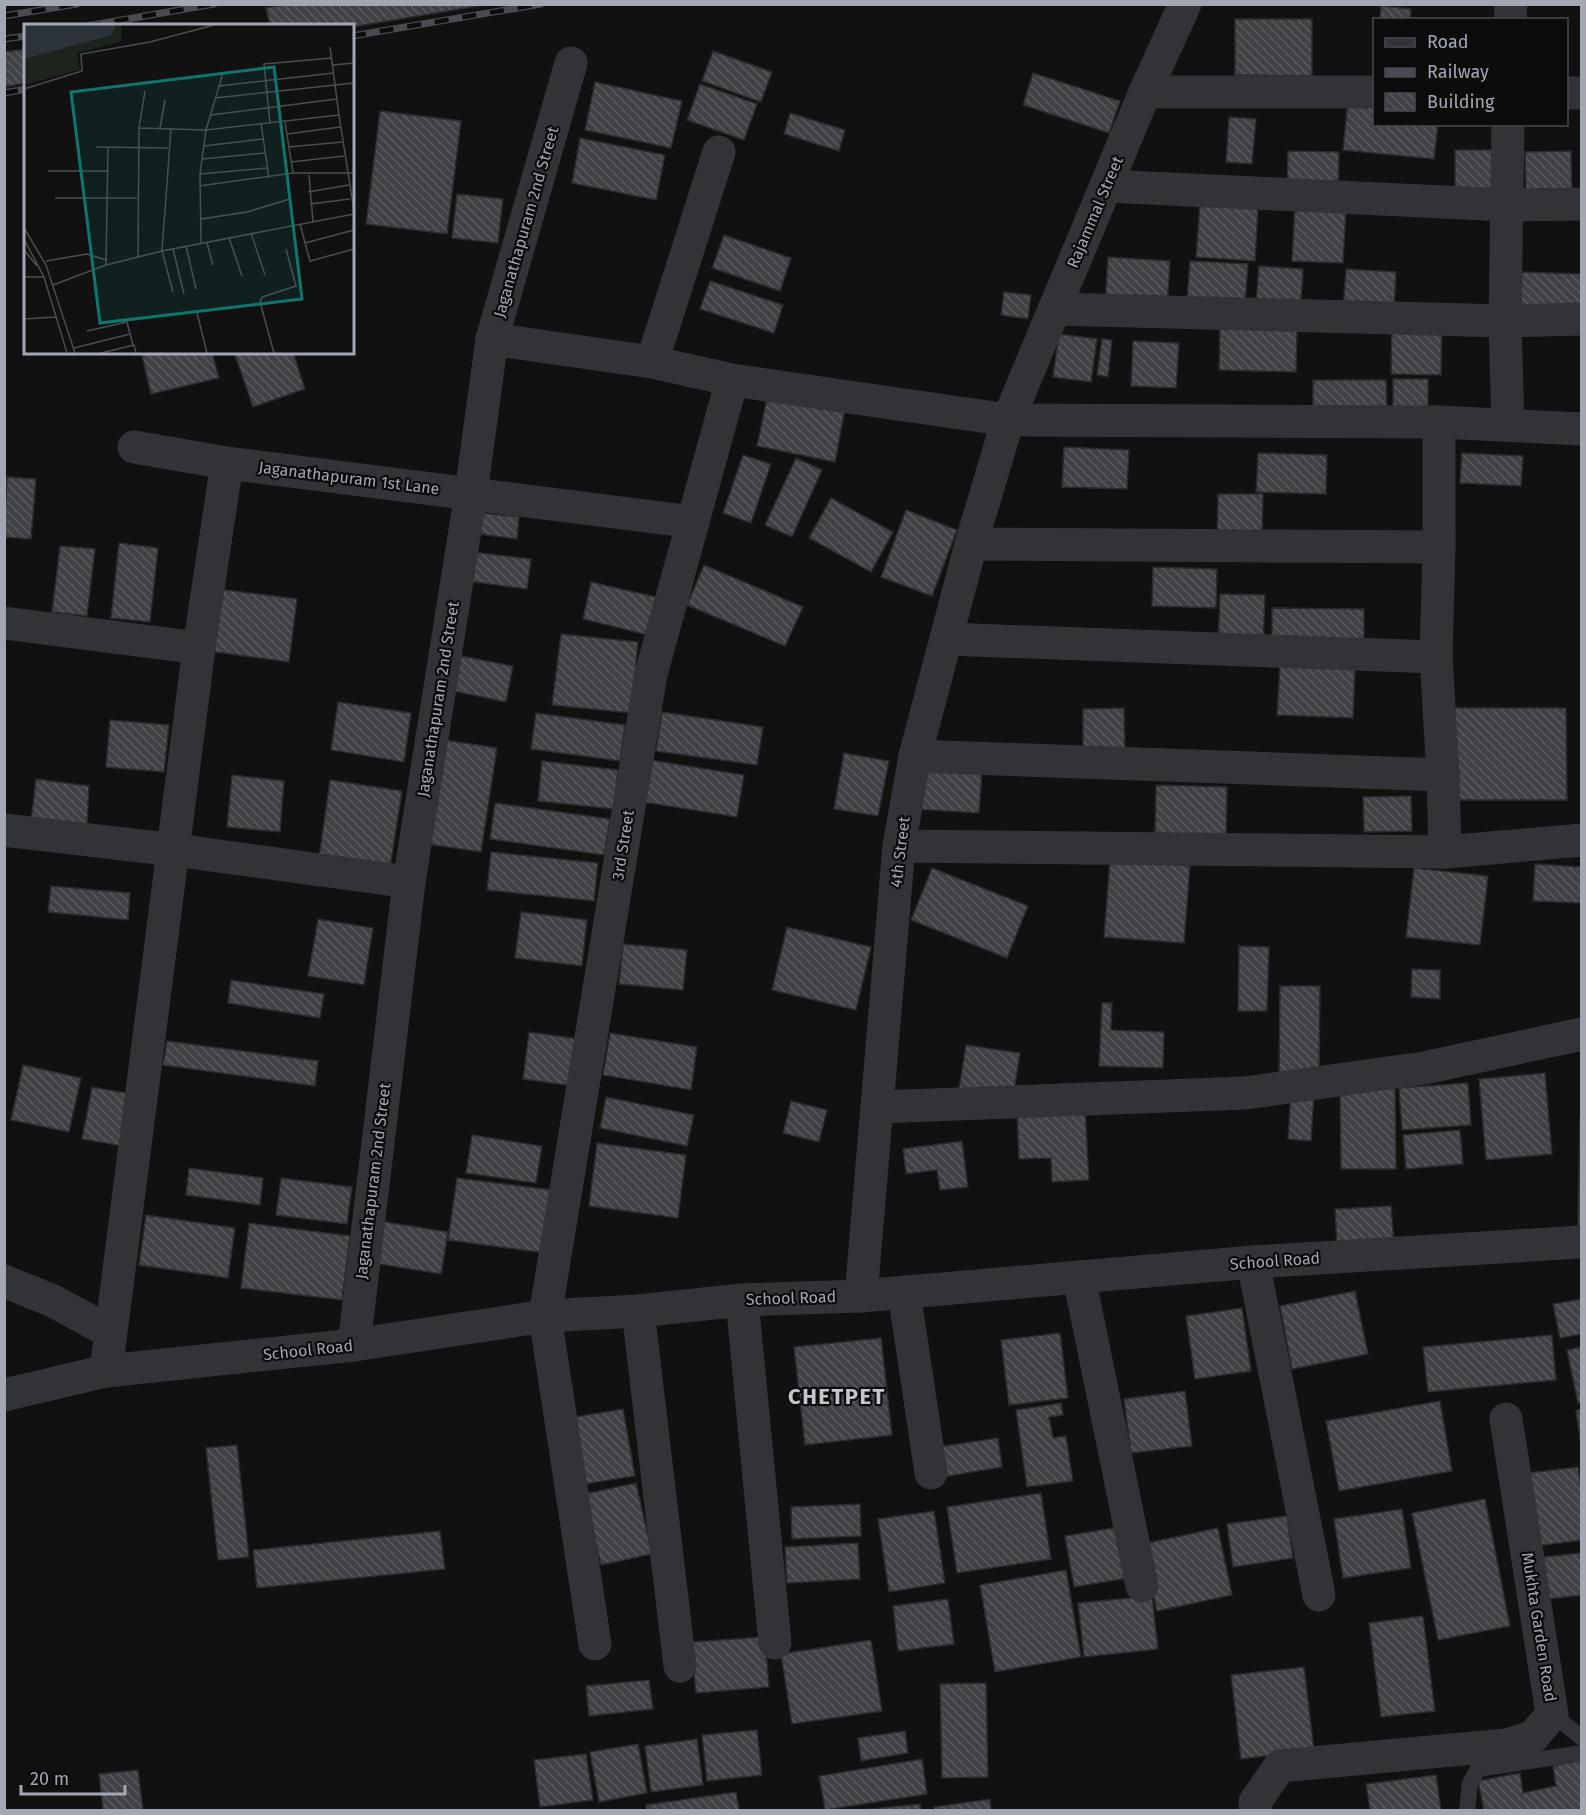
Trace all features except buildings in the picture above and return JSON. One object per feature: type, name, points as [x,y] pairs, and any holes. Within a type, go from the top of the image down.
[{"type":"street","name":"Rajammal Street","points":[[1008,420],[1145,92],[1185,4]]},
{"type":"street","name":"Jaganathapuram 2nd Street","points":[[354,1345],[409,882],[471,493],[492,339],[571,63]]},
{"type":"street","points":[[1145,92],[1373,92]]},
{"type":"street","points":[[1508,126],[1506,321],[1508,425]]},
{"type":"street","points":[[652,362],[719,152]]},
{"type":"street","points":[[1106,186],[1507,205],[1581,204]]},
{"type":"street","points":[[1054,309],[1506,321],[1581,319]]},
{"type":"street","points":[[492,339],[652,362],[732,380],[1008,420],[1439,422],[1581,429]]},
{"type":"street","name":"3rd Street","points":[[595,1644],[545,1316],[651,674],[732,380]]},
{"type":"street","name":"4th Street","points":[[861,1296],[899,846],[915,756],[971,544],[1008,420]]},
{"type":"street","points":[[1439,422],[1436,657],[1445,852]]},
{"type":"street","name":"Jaganathapuram 1st Lane","points":[[134,447],[227,463],[693,522]]},
{"type":"street","points":[[106,1371],[200,648],[227,463]]},
{"type":"street","points":[[971,544],[1439,547]]},
{"type":"street","points":[[4,623],[200,648]]},
{"type":"street","points":[[946,639],[1436,657]]},
{"type":"street","points":[[915,756],[1443,775]]},
{"type":"street","points":[[4,830],[175,850],[409,882]]},
{"type":"street","points":[[899,846],[1445,852],[1581,840]]},
{"type":"street","points":[[878,1107],[1245,1094],[1424,1068],[1581,1034]]},
{"type":"street","name":"School Road","points":[[4,1395],[106,1371],[354,1345],[545,1316],[638,1311],[742,1300],[861,1296],[1253,1262],[1581,1242]]},
{"type":"street","points":[[1253,1262],[1319,1595]]},
{"type":"street","points":[[1079,1277],[1142,1586]]},
{"type":"street","points":[[4,1281],[53,1301],[110,1332]]},
{"type":"street","points":[[904,1292],[931,1473]]},
{"type":"street","points":[[742,1300],[775,1643]]},
{"type":"street","points":[[638,1311],[680,1666]]},
{"type":"street","name":"Mukhta Garden Road","points":[[1257,1810],[1255,1802],[1280,1766],[1506,1745],[1533,1737],[1552,1714],[1506,1419]]},
{"type":"lane","points":[[1552,1714],[1581,1738]]},
{"type":"lane","points":[[1467,1810],[1470,1783],[1478,1769],[1581,1753]]},
{"type":"railway","points":[[4,16],[77,4]]},
{"type":"railway","points":[[99,24],[214,4]]},
{"type":"railway","points":[[354,36],[541,4]]},
{"type":"railway","points":[[4,39],[24,36]]},
{"type":"railway","points":[[4,93],[24,89]]},
{"type":"district","name":"CHETPET","points":[[837,1396]]}]
